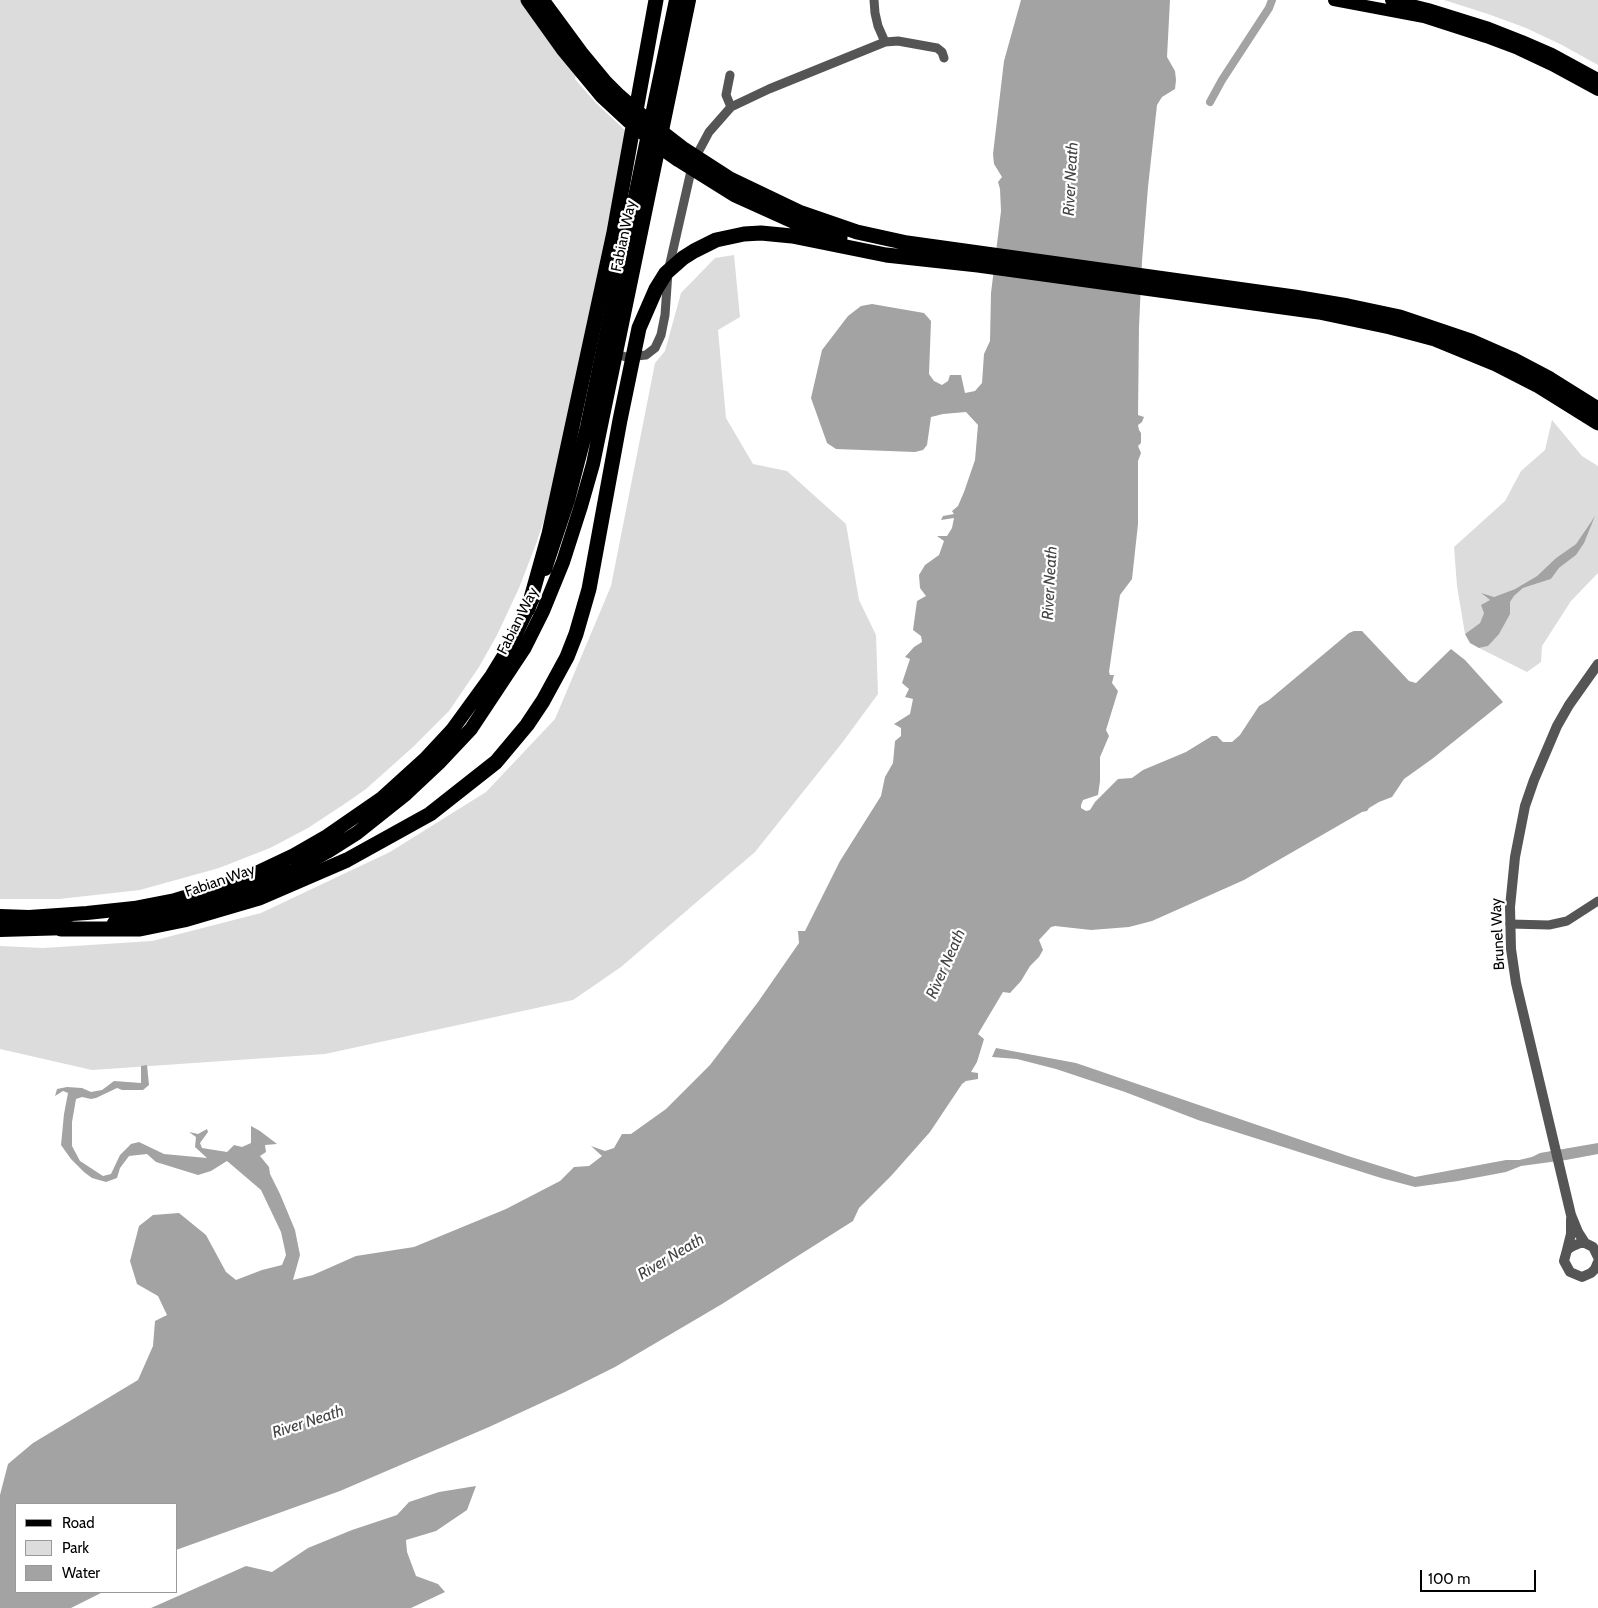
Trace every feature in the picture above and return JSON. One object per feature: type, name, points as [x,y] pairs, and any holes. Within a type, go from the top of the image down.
[{"type":"highway","points":[[528,0],[605,82],[664,135],[718,172],[769,198],[839,226],[908,243],[1294,297],[1373,311],[1426,325],[1494,351],[1550,379],[1598,409]]},
{"type":"highway","points":[[542,0],[581,55]]},
{"type":"highway","points":[[554,0],[602,96],[643,133],[679,160],[722,187],[756,205],[819,232],[915,256],[1310,311],[1390,327],[1454,346],[1496,364],[1537,384],[1598,423]]},
{"type":"highway","points":[[528,609],[549,534],[614,232],[656,0]]},
{"type":"highway","name":"Fabian Way","points":[[0,916],[29,917],[87,913],[134,908],[175,900],[225,885],[294,855],[327,836],[382,798],[425,759],[452,730],[492,676],[511,644],[528,609],[554,546],[585,435],[676,0]]},
{"type":"highway","name":"Fabian Way","points":[[0,930],[60,929],[138,921],[186,911],[263,885],[318,857],[357,833],[400,800],[471,729],[524,649],[543,611],[563,562],[581,506],[593,464],[689,0]]},
{"type":"highway","points":[[60,929],[140,929],[220,911],[259,898],[347,860],[430,814],[496,762],[520,735],[551,689],[567,657],[580,622],[589,589],[635,343],[643,316],[661,280],[674,265],[694,250],[716,240],[744,234],[761,233],[792,236],[886,255],[987,266]]},
{"type":"main road","points":[[1334,0],[1416,11],[1489,28],[1552,54],[1598,80]]},
{"type":"main road","points":[[1391,0],[1518,49],[1598,90]]},
{"type":"street","points":[[874,0],[878,26],[885,42]]},
{"type":"street","points":[[616,354],[626,357],[646,355],[655,348],[661,335],[665,315],[668,272],[693,162],[709,132],[730,106],[885,42],[898,41],[937,48],[942,52],[944,58]]},
{"type":"street","points":[[730,75],[726,96],[730,106]]},
{"type":"street","name":"Brunel Way","points":[[1586,1276],[1577,1276],[1567,1269],[1564,1261],[1571,1234],[1571,1215],[1516,982],[1511,949],[1510,924],[1515,856],[1525,806],[1534,780],[1565,712],[1584,681],[1598,664]]},
{"type":"street","points":[[1510,924],[1550,925],[1567,921],[1598,901]]},
{"type":"street","name":"Brunel Way","points":[[1571,1215],[1585,1243],[1593,1247],[1598,1258]]},
{"type":"street","points":[[1567,1250],[1575,1244],[1585,1243]]},
{"type":"street","points":[[1586,1276],[1595,1269],[1598,1263]]},
{"type":"street","points":[[1586,1276],[1598,1277]]},
{"type":"green space","points":[[0,0],[521,0],[576,74],[575,79],[596,103],[627,132],[549,505],[519,588],[497,635],[479,667],[449,711],[413,747],[366,789],[343,805],[308,828],[270,848],[219,868],[140,890],[59,899],[0,899]]},
{"type":"green space","points":[[1444,0],[1598,0],[1598,65],[1526,28]]},
{"type":"green space","points":[[734,255],[740,317],[718,330],[726,418],[753,464],[787,471],[846,524],[859,600],[876,635],[878,694],[842,743],[755,852],[621,967],[573,1000],[325,1054],[92,1070],[0,1049],[0,946],[43,948],[152,941],[261,913],[390,852],[486,792],[555,719],[611,586],[655,363],[665,351],[681,293],[715,258]]},
{"type":"green space","points":[[1552,420],[1582,456],[1598,466],[1598,573],[1571,601],[1542,646],[1541,662],[1527,672],[1479,648],[1488,646],[1510,609],[1510,602],[1514,596],[1523,588],[1551,579],[1559,568],[1576,555],[1593,519],[1576,544],[1556,558],[1537,576],[1515,589],[1494,597],[1483,595],[1490,600],[1480,623],[1465,634],[1457,586],[1454,547],[1505,501],[1521,471],[1545,450]]},
{"type":"water","name":"River Neath","points":[[1021,0],[1170,0],[1167,57],[1175,71],[1176,80],[1175,89],[1162,97],[1157,105],[1148,187],[1139,327],[1138,415],[1144,417],[1138,425],[1141,433],[1141,443],[1138,446],[1141,453],[1138,461],[1138,524],[1132,579],[1120,595],[1109,672],[1110,675],[1114,675],[1112,683],[1118,691],[1106,730],[1109,736],[1100,757],[1098,795],[1083,800],[1081,808],[1086,811],[1090,810],[1095,802],[1118,779],[1132,778],[1143,770],[1186,752],[1212,736],[1217,736],[1223,742],[1232,742],[1240,735],[1259,706],[1269,700],[1349,633],[1354,631],[1362,631],[1409,681],[1416,683],[1451,649],[1465,660],[1503,702],[1404,779],[1392,797],[1379,802],[1367,811],[1362,812],[1244,880],[1152,921],[1129,927],[1091,930],[1051,927],[1039,940],[1043,950],[1039,957],[1010,993],[1003,992],[978,1034],[984,1039],[977,1062],[971,1072],[978,1073],[978,1079],[966,1081],[962,1084],[930,1132],[891,1176],[859,1208],[853,1221],[722,1304],[615,1367],[489,1427],[340,1491],[178,1549],[178,1503],[15,1503],[15,1593],[101,1593],[71,1608],[0,1608],[0,1495],[8,1464],[33,1443],[138,1380],[153,1346],[155,1321],[167,1315],[158,1296],[137,1284],[130,1261],[139,1226],[153,1215],[179,1213],[206,1235],[226,1272],[236,1280],[282,1265],[286,1255],[281,1232],[261,1190],[227,1161],[211,1171],[198,1175],[156,1162],[147,1154],[129,1156],[120,1168],[117,1178],[106,1182],[92,1178],[71,1159],[61,1145],[68,1093],[63,1091],[55,1096],[57,1089],[67,1087],[82,1088],[91,1092],[102,1090],[114,1081],[141,1083],[141,1066],[147,1065],[149,1085],[143,1090],[122,1090],[117,1088],[96,1098],[82,1097],[76,1099],[72,1122],[72,1146],[80,1161],[103,1176],[111,1174],[120,1155],[131,1144],[139,1142],[164,1154],[207,1158],[195,1147],[196,1137],[189,1132],[198,1134],[207,1129],[208,1132],[200,1143],[202,1148],[227,1152],[234,1145],[242,1147],[251,1143],[251,1126],[277,1144],[265,1145],[266,1152],[260,1156],[269,1167],[270,1174],[295,1230],[300,1255],[293,1280],[313,1275],[356,1256],[414,1247],[506,1209],[560,1181],[574,1167],[589,1166],[602,1156],[591,1146],[605,1151],[614,1148],[622,1134],[631,1134],[666,1109],[710,1065],[758,1002],[799,943],[798,931],[805,931],[840,861],[881,796],[885,777],[893,763],[895,741],[901,736],[901,728],[894,724],[910,714],[913,699],[905,697],[909,689],[902,683],[910,659],[905,657],[914,647],[922,642],[921,636],[913,630],[917,601],[926,596],[920,588],[919,575],[925,565],[939,555],[944,541],[937,536],[947,536],[952,528],[954,518],[941,520],[943,516],[954,514],[952,511],[958,506],[964,492],[975,460],[978,425],[966,412],[943,414],[931,417],[927,445],[923,450],[915,452],[836,449],[827,443],[811,398],[822,350],[848,316],[861,306],[872,304],[924,313],[931,321],[929,374],[934,381],[942,385],[948,381],[950,375],[961,375],[965,393],[975,391],[982,383],[984,354],[990,341],[991,293],[1001,211],[998,182],[1002,177],[994,164],[993,154],[1004,61]]},
{"type":"water","points":[[1595,516],[1584,543],[1576,555],[1559,568],[1551,579],[1523,588],[1514,596],[1510,602],[1510,614],[1499,634],[1488,646],[1479,648],[1470,643],[1465,634],[1480,623],[1484,613],[1481,605],[1490,600],[1481,593],[1494,597],[1515,589],[1537,576],[1556,558],[1576,544]]},
{"type":"water","points":[[996,1048],[1076,1063],[1415,1177],[1506,1160],[1519,1160],[1540,1153],[1598,1143],[1598,1154],[1521,1166],[1506,1172],[1415,1187],[1198,1120],[1125,1092],[1056,1069],[1017,1059],[992,1057]]},
{"type":"water","points":[[476,1486],[467,1510],[436,1531],[406,1540],[407,1552],[416,1576],[438,1584],[445,1592],[411,1608],[151,1608],[246,1566],[272,1572],[308,1548],[352,1530],[397,1515],[409,1502],[439,1492]]},
{"type":"waterway","points":[[1210,102],[1222,80],[1269,8],[1272,0]]}]
